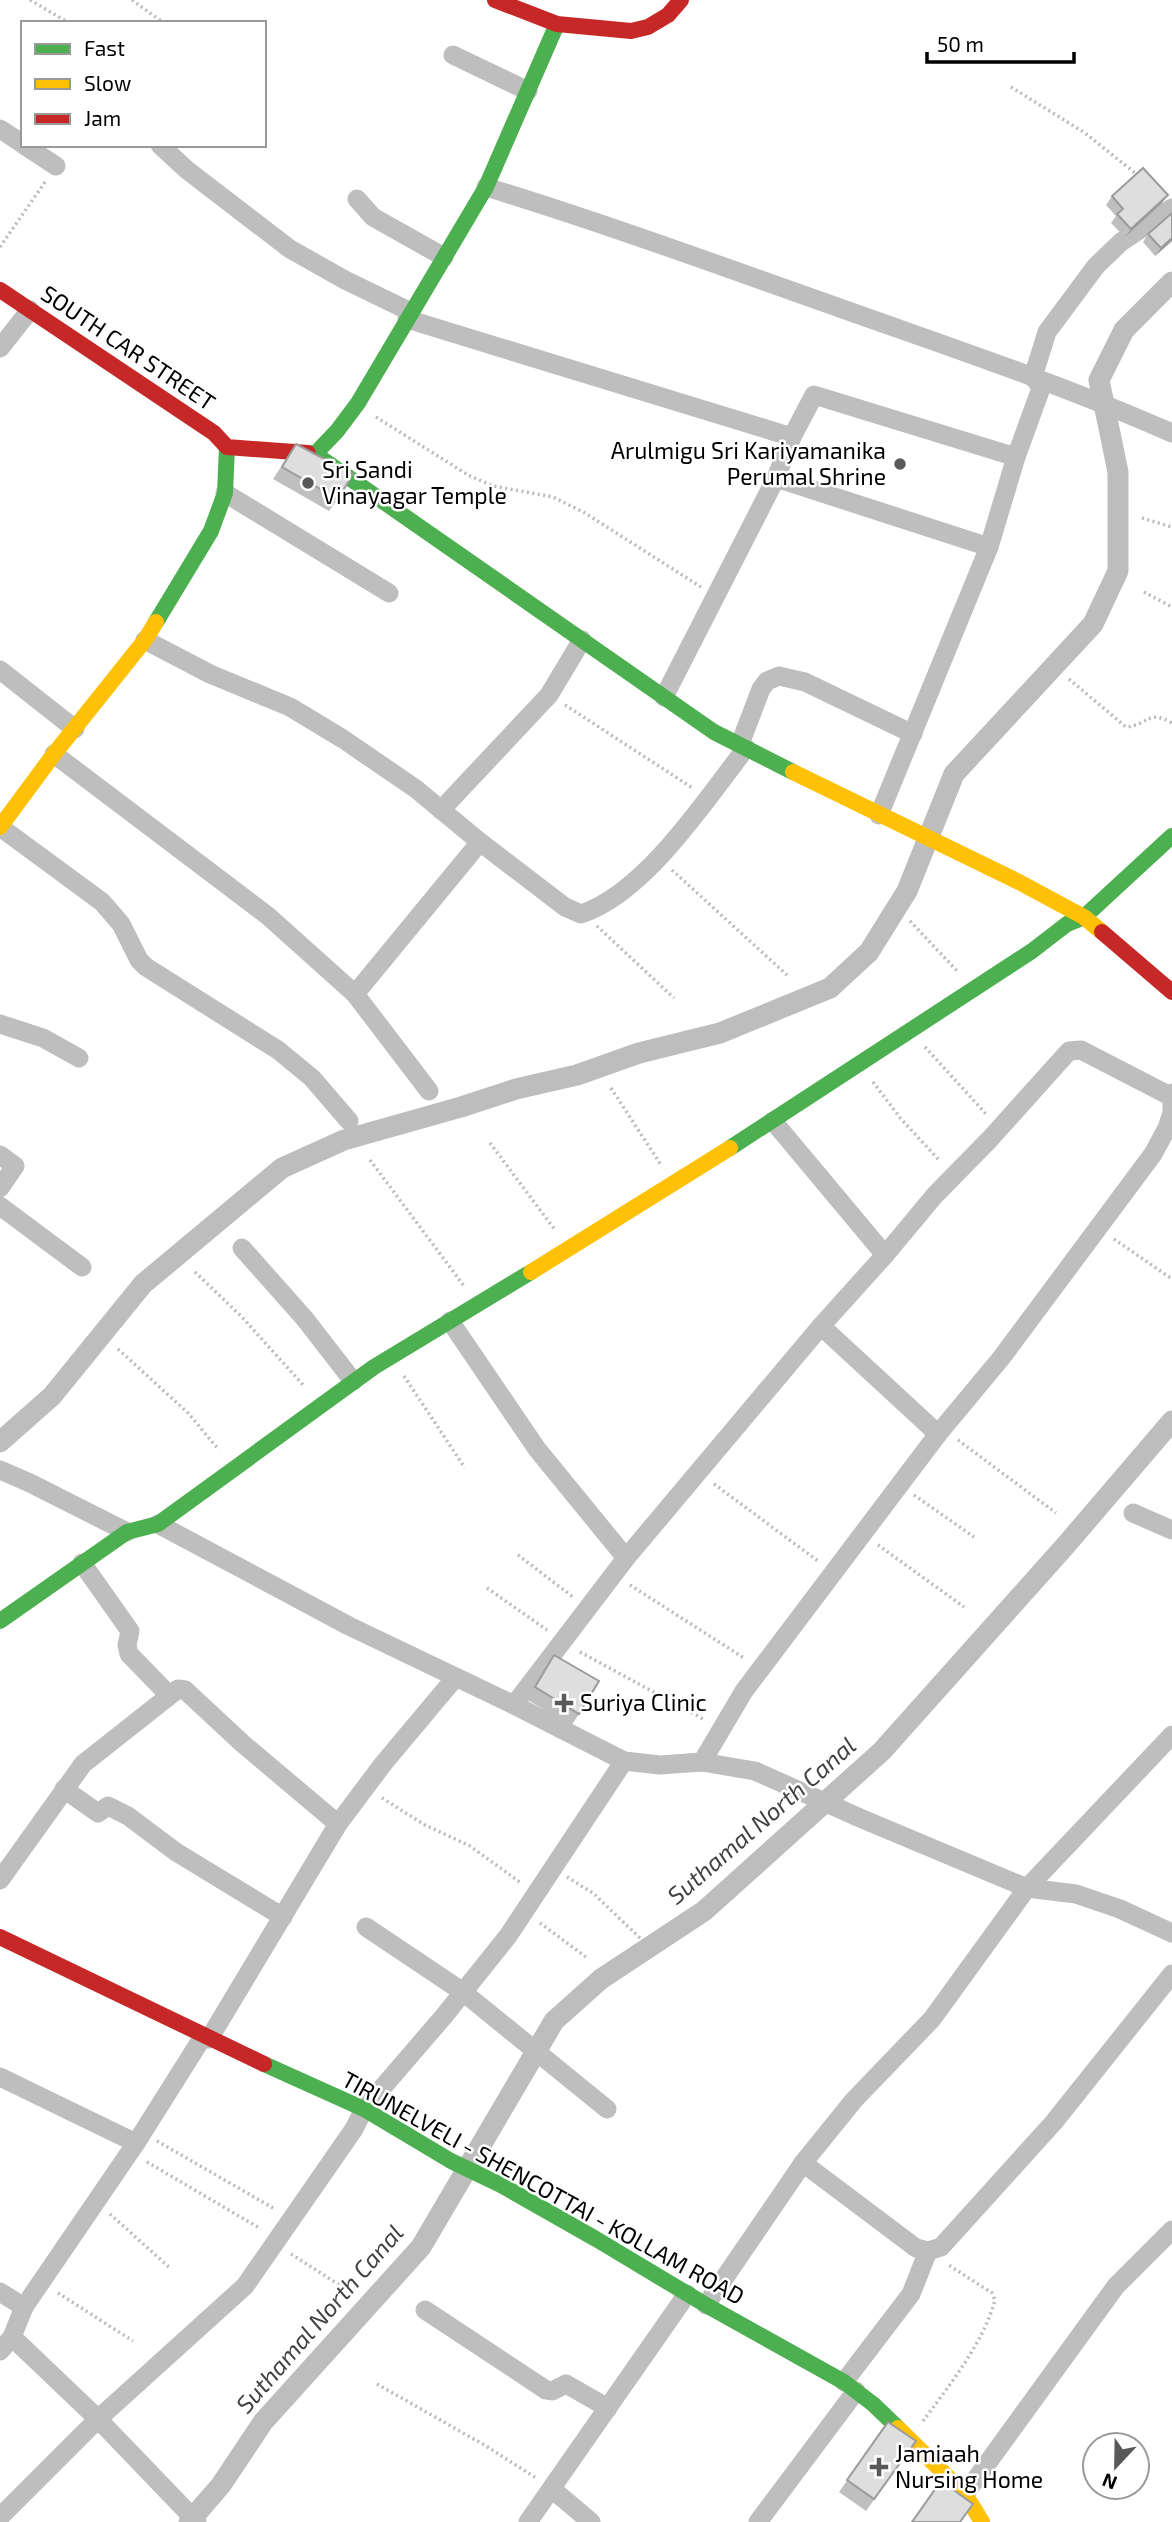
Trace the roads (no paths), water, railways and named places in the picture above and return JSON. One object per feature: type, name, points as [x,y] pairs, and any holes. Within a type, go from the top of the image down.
[{"type":"main road","points":[[495,0],[557,24],[631,31],[648,27],[667,15],[681,0]]},
{"type":"main road","points":[[315,454],[358,403],[486,187],[557,24]]},
{"type":"main road","name":"SOUTH CAR STREET","points":[[0,290],[214,433],[227,447]]},
{"type":"main road","points":[[0,827],[145,640],[211,531],[225,494],[227,447],[315,454],[714,732],[1019,882],[1084,917],[1172,992]]},
{"type":"main road","points":[[0,1621],[127,1532],[158,1524],[353,1381],[673,1185],[974,989],[1067,924],[1084,917],[1172,836]]},
{"type":"main road","name":"TIRUNELVELI - SHENCOTTAI - KOLLAM ROAD","points":[[0,1937],[207,2038],[364,2109],[850,2386],[965,2494],[982,2522]]},
{"type":"street","points":[[453,55],[528,91]]},
{"type":"street","points":[[0,129],[21,143]]},
{"type":"street","points":[[27,147],[56,166]]},
{"type":"street","points":[[162,147],[187,170],[290,249],[409,315],[792,437]]},
{"type":"street","points":[[486,187],[577,215],[1033,377],[1116,408],[1172,433]]},
{"type":"street","points":[[357,199],[373,217],[444,257]]},
{"type":"street","points":[[1033,377],[1047,332],[1096,265],[1121,242],[1172,208]]},
{"type":"street","points":[[0,348],[30,310]]},
{"type":"street","points":[[879,815],[989,547],[1016,457],[1040,391],[1039,384],[1033,377]]},
{"type":"street","points":[[664,697],[776,478],[792,437],[814,395],[1016,457]]},
{"type":"street","points":[[776,478],[989,547]]},
{"type":"street","points":[[225,494],[389,593]]},
{"type":"street","points":[[145,640],[210,674],[290,707],[343,739],[416,789],[565,907],[581,914],[600,908],[659,859],[743,746],[761,689],[767,681],[779,676],[805,682],[913,734]]},
{"type":"street","points":[[441,810],[548,695],[582,640]]},
{"type":"street","points":[[0,670],[75,729]]},
{"type":"street","points":[[54,754],[268,916],[355,994],[429,1091]]},
{"type":"street","points":[[0,827],[102,902],[121,924],[139,960],[146,967],[278,1050],[312,1078],[349,1121]]},
{"type":"street","points":[[355,994],[480,842]]},
{"type":"street","points":[[0,1024],[43,1038],[79,1058]]},
{"type":"street","points":[[514,1705],[626,1558],[821,1326],[953,1176],[1069,1051],[1081,1050],[1171,1094],[1172,1113],[1153,1154],[1002,1357],[940,1431],[744,1691],[702,1762]]},
{"type":"street","points":[[773,1121],[885,1255]]},
{"type":"street","points":[[0,1156],[15,1166],[0,1188]]},
{"type":"street","points":[[0,1206],[82,1266]]},
{"type":"street","points":[[242,1248],[305,1319],[353,1381]]},
{"type":"street","points":[[450,1321],[537,1449],[626,1558]]},
{"type":"street","points":[[821,1326],[940,1431]]},
{"type":"street","points":[[0,1471],[30,1483],[127,1532]]},
{"type":"street","points":[[1133,1513],[1172,1530]]},
{"type":"street","points":[[158,1524],[349,1626],[514,1705],[624,1762],[660,1765],[702,1762],[755,1771],[1027,1888],[1076,1894],[1120,1909],[1172,1933]]},
{"type":"street","points":[[82,1563],[130,1631],[127,1645],[129,1654],[168,1694]]},
{"type":"street","points":[[190,2517],[98,2419],[6,2344],[24,2307],[207,2038],[338,1824],[455,1678]]},
{"type":"street","points":[[0,1880],[83,1764],[168,1694],[178,1689],[185,1690],[242,1743],[338,1824]]},
{"type":"street","points":[[706,2305],[803,2163],[854,2100],[932,2019],[1027,1888],[1172,1735]]},
{"type":"street","points":[[0,2517],[98,2419],[245,2286],[354,2129],[364,2109],[508,1936],[624,1762]]},
{"type":"street","points":[[64,1789],[98,1813],[108,1807],[128,1815],[176,1852],[283,1917]]},
{"type":"street","points":[[366,1927],[463,1992],[607,2109]]},
{"type":"street","points":[[803,2163],[905,2242],[928,2251],[941,2247],[1054,2122],[1172,1974]]},
{"type":"street","points":[[0,2077],[136,2142]]},
{"type":"street","points":[[965,2494],[1116,2286],[1172,2230]]},
{"type":"street","points":[[758,2522],[911,2294],[928,2251]]},
{"type":"street","points":[[0,2292],[24,2307]]},
{"type":"street","points":[[528,2522],[687,2294]]},
{"type":"street","points":[[425,2310],[546,2390],[552,2391],[566,2384],[608,2408]]},
{"type":"street","points":[[552,2489],[591,2522]]},
{"type":"waterway","points":[[0,1442],[52,1396],[143,1284],[282,1168],[344,1140],[516,1089],[577,1075],[639,1053],[720,1033],[830,988],[869,952],[907,891],[954,774],[1093,624],[1118,571],[1118,472],[1099,380],[1124,330],[1172,282]]},
{"type":"waterway","name":"Suthamal North Canal","points":[[189,2522],[221,2485],[263,2422],[421,2247],[554,2021],[601,1979],[704,1911],[882,1751],[1066,1545],[1172,1421]]},
{"type":"place","name":"Arulmigu Sri Kariyamanika Perumal Shrine","points":[[900,464]]},
{"type":"place","name":"Sri Sandi Vinayagar Temple","points":[[308,483]]},
{"type":"place","name":"Suriya Clinic","points":[[564,1703]]},
{"type":"place","name":"Jamiaah Nursing Home","points":[[879,2467]]}]
